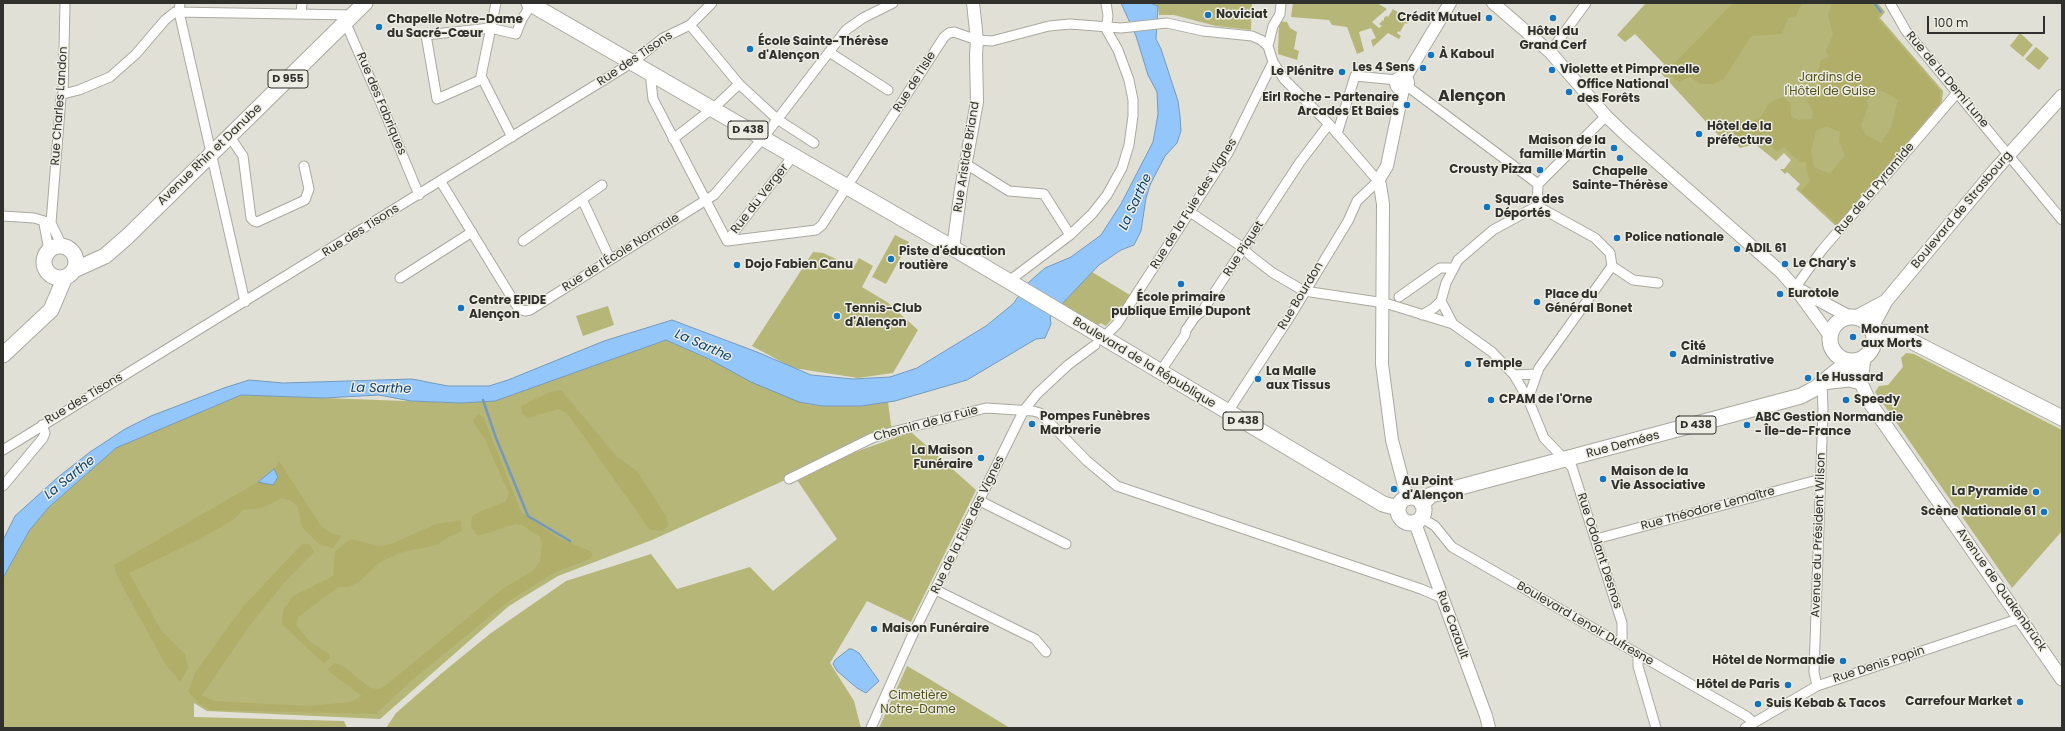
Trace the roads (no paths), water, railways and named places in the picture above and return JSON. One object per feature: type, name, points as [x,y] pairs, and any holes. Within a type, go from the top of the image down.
[{"type":"main road","name":"Avenue Rhin et Danube","points":[[70,273],[105,256],[230,137],[346,17],[365,3]]},
{"type":"main road","name":"D 438","points":[[530,4],[633,62],[711,110],[763,138],[1015,285]]},
{"type":"main road","name":"Boulevard de Strasbourg","points":[[1853,317],[1886,301],[2008,155],[2062,96]]},
{"type":"main road","points":[[70,273],[57,278],[49,274],[46,270],[44,260],[61,250],[105,256]]},
{"type":"main road","points":[[3,355],[51,310],[76,262],[61,250]]},
{"type":"main road","points":[[42,318],[48,289],[49,274]]},
{"type":"main road","name":"Boulevard de la République","points":[[1015,285],[1057,312],[1383,504],[1402,503],[1416,498],[1420,515]]},
{"type":"main road","points":[[1863,347],[1886,301]]},
{"type":"main road","points":[[1861,383],[1849,380],[1822,383],[1837,322],[1853,317],[1862,319],[1863,347]]},
{"type":"main road","points":[[1831,343],[1838,356],[1863,347],[1911,341],[2062,418]]},
{"type":"main road","name":"Rue Demées","points":[[1420,515],[1432,496],[1785,402],[1801,396],[1822,383],[1863,347]]},
{"type":"main road","name":"Avenue de Quakenbrück","points":[[1863,347],[1852,370],[1861,383],[1870,403],[2062,679]]},
{"type":"main road","points":[[1402,503],[1398,513],[1402,520],[1406,523],[1420,515]]},
{"type":"street","name":"Rue Charles Landon","points":[[61,250],[46,224],[52,210],[61,97],[63,94],[65,3]]},
{"type":"street","points":[[301,14],[302,3]]},
{"type":"street","points":[[496,3],[481,76],[512,137]]},
{"type":"street","name":"Rue des Tisons","points":[[3,450],[441,182],[633,62],[663,38],[690,25],[712,3]]},
{"type":"street","name":"Rue de l'École Normale","points":[[441,182],[515,303],[519,309],[525,311],[539,305],[714,195],[763,138],[846,30],[863,18],[893,3]]},
{"type":"street","points":[[973,3],[977,40],[1004,39],[1026,31],[1070,24],[1106,29],[1166,23],[1203,31],[1252,36],[1262,40],[1268,46],[1273,62],[1284,79],[1329,124],[1380,185],[1383,204],[1382,364],[1402,503]]},
{"type":"street","points":[[1015,285],[1092,214],[1107,195],[1122,168],[1129,145],[1133,116],[1129,80],[1118,50],[1106,29],[1108,16],[1106,3]]},
{"type":"street","points":[[1268,46],[1273,26],[1280,14],[1281,3]]},
{"type":"street","points":[[1378,181],[1387,166],[1403,83],[1450,3]]},
{"type":"street","points":[[1493,3],[1550,52],[1606,116],[1784,275],[1795,288],[1831,343]]},
{"type":"street","points":[[1550,52],[1586,3]]},
{"type":"street","name":"Rue de la Demi Lune","points":[[1890,3],[1906,31],[2002,145],[2008,155],[2062,220]]},
{"type":"street","points":[[482,79],[437,99],[426,35],[490,28],[516,34],[530,4]]},
{"type":"street","points":[[180,7],[211,155],[245,302]]},
{"type":"street","points":[[63,94],[79,90],[110,77],[136,54],[165,20],[180,7],[346,17]]},
{"type":"street","name":"Rue des Fabriques","points":[[346,17],[419,195]]},
{"type":"street","points":[[690,25],[739,84],[778,119],[814,143]]},
{"type":"street","name":"Rue de l'Isle","points":[[727,241],[816,230],[822,225],[847,188],[944,37],[954,32],[977,40]]},
{"type":"street","name":"Rue Aristide Briand","points":[[953,248],[977,102],[977,40]]},
{"type":"street","points":[[829,52],[888,90]]},
{"type":"street","name":"Rue de la Fuie des Vignes","points":[[1108,333],[1117,324],[1228,153],[1273,62]]},
{"type":"street","points":[[650,73],[653,99],[727,241]]},
{"type":"street","points":[[1337,134],[1355,76],[1403,83],[1538,184]]},
{"type":"street","points":[[673,139],[711,110],[739,84]]},
{"type":"street","name":"Rue de la Pyramide","points":[[1795,288],[1822,250],[1957,93]]},
{"type":"street","points":[[1537,206],[1538,184],[1606,116]]},
{"type":"street","name":"Rue Piquet","points":[[1160,372],[1185,335],[1189,325],[1203,310],[1300,162],[1329,124]]},
{"type":"street","points":[[230,137],[243,156],[251,218],[254,221],[257,222],[305,200],[309,189],[304,166]]},
{"type":"street","name":"Rue du Verger","points":[[727,241],[793,156]]},
{"type":"street","points":[[966,164],[1009,191],[1044,194],[1070,235]]},
{"type":"street","name":"Rue Bourdon","points":[[1227,412],[1290,315],[1348,221],[1357,201],[1378,181]]},
{"type":"street","points":[[523,241],[602,185]]},
{"type":"street","points":[[582,199],[610,259]]},
{"type":"street","points":[[1528,399],[1536,374],[1612,266],[1610,253],[1595,238],[1537,206]]},
{"type":"street","points":[[1422,315],[1434,308],[1441,301],[1446,283],[1458,260],[1493,230],[1537,206]]},
{"type":"street","points":[[1190,212],[1273,272],[1304,291],[1382,303],[1453,324],[1492,352],[1514,375],[1528,399],[1544,438],[1566,460]]},
{"type":"street","points":[[3,216],[34,218],[46,224],[61,250]]},
{"type":"street","points":[[400,278],[472,232]]},
{"type":"street","points":[[1612,266],[1633,280],[1658,283]]},
{"type":"street","points":[[1399,297],[1440,268],[1453,268]]},
{"type":"street","points":[[1795,288],[1853,317]]},
{"type":"street","points":[[1441,301],[1453,324]]},
{"type":"street","name":"Rue de la Fuie des Vignes","points":[[871,728],[936,590],[1024,410],[1037,394],[1068,365],[1095,344]]},
{"type":"street","points":[[1514,375],[1536,374]]},
{"type":"street","name":"Avenue du Président Wilson","points":[[1818,686],[1814,672],[1821,479],[1822,383]]},
{"type":"street","name":"Chemin de la Fuie","points":[[789,479],[879,436],[972,410],[986,408],[1024,410],[1040,413],[1087,461],[1117,486],[1421,589],[1442,598]]},
{"type":"street","points":[[3,486],[43,438],[45,433],[42,425]]},
{"type":"street","name":"Rue Odolant Desnos","points":[[1566,460],[1572,467],[1622,622],[1622,645]]},
{"type":"street","name":"Rue Théodore Lemaître","points":[[1596,539],[1821,479]]},
{"type":"street","points":[[980,501],[1066,544]]},
{"type":"street","name":"Boulevard Lenoir Dufresne","points":[[1420,515],[1435,526],[1452,547],[1622,645],[1638,656],[1746,716],[1754,723]]},
{"type":"street","name":"Rue Cazault","points":[[1420,515],[1435,578],[1486,716],[1489,728]]},
{"type":"street","points":[[1421,589],[1428,586],[1435,578]]},
{"type":"street","points":[[936,590],[1035,639],[1046,652]]},
{"type":"street","name":"Rue Denis Papin","points":[[1746,728],[1818,686],[2021,618]]},
{"type":"street","points":[[1638,656],[1638,666],[1656,728]]},
{"type":"water","name":"La Sarthe","points":[[1121,3],[1150,3],[1158,6],[1156,39],[1161,49],[1178,101],[1181,131],[1177,143],[1165,156],[1150,185],[1146,198],[1141,231],[1134,245],[1121,250],[1099,265],[1050,317],[1051,324],[1045,338],[1036,339],[967,380],[895,401],[861,406],[822,406],[799,402],[751,382],[709,359],[666,340],[495,401],[461,403],[411,401],[379,395],[324,398],[241,395],[116,448],[48,508],[29,531],[3,578],[3,540],[15,516],[57,478],[90,452],[125,429],[151,416],[249,380],[283,383],[412,379],[448,386],[489,386],[508,380],[604,341],[672,320],[757,352],[811,375],[853,379],[890,377],[917,368],[986,326],[1013,304],[1028,283],[1045,268],[1071,257],[1101,235],[1121,204],[1153,142],[1158,114],[1157,92],[1148,75],[1136,36]]},
{"type":"water","points":[[274,469],[278,477],[273,485],[258,482]]},
{"type":"water","points":[[849,649],[859,653],[879,681],[866,693],[857,688],[837,671],[833,664],[835,660]]},
{"type":"waterway","points":[[1874,3],[1881,12]]},
{"type":"waterway","points":[[483,400],[496,438],[528,516],[570,541]]},
{"type":"place","name":"Noviciat","points":[[1208,15]]},
{"type":"place","name":"Crédit Mutuel","points":[[1489,18]]},
{"type":"place","name":"Hôtel du Grand Cerf","points":[[1553,18]]},
{"type":"place","name":"Chapelle Notre-Dame du Sacré-Cœur","points":[[379,27]]},
{"type":"place","name":"École Sainte-Thérèse d'Alençon","points":[[750,49]]},
{"type":"place","name":"À Kaboul","points":[[1431,55]]},
{"type":"place","name":"Les 4 Sens","points":[[1423,68]]},
{"type":"place","name":"Violette et Pimprenelle","points":[[1552,70]]},
{"type":"place","name":"Le Plénitre","points":[[1342,72]]},
{"type":"place","name":"Office National des Forêts","points":[[1569,92]]},
{"type":"place","name":"Eirl Roche - Partenaire Arcades Et Baies","points":[[1407,105]]},
{"type":"place","name":"Hôtel de la préfecture","points":[[1699,134]]},
{"type":"place","name":"Maison de la famille Martin","points":[[1614,148]]},
{"type":"place","name":"Chapelle Sainte-Thérèse","points":[[1620,158]]},
{"type":"place","name":"Crousty Pizza","points":[[1540,170]]},
{"type":"place","name":"Square des Déportés","points":[[1487,207]]},
{"type":"place","name":"Police nationale","points":[[1617,238]]},
{"type":"place","name":"ADIL 61","points":[[1737,249]]},
{"type":"place","name":"Piste d'éducation routière","points":[[891,259]]},
{"type":"place","name":"Le Chary's","points":[[1785,264]]},
{"type":"place","name":"Dojo Fabien Canu","points":[[737,265]]},
{"type":"place","name":"École primaire publique Emile Dupont","points":[[1181,284]]},
{"type":"place","name":"Eurotole","points":[[1780,294]]},
{"type":"place","name":"Place du Général Bonet","points":[[1537,302]]},
{"type":"place","name":"Centre EPIDE Alençon","points":[[461,308]]},
{"type":"place","name":"Tennis-Club d'Alençon","points":[[837,316]]},
{"type":"place","name":"Monument aux Morts","points":[[1853,337]]},
{"type":"place","name":"Cité Administrative","points":[[1673,354]]},
{"type":"place","name":"Temple","points":[[1468,364]]},
{"type":"place","name":"Le Hussard","points":[[1808,378]]},
{"type":"place","name":"La Malle aux Tissus","points":[[1258,379]]},
{"type":"place","name":"CPAM de l'Orne","points":[[1491,400]]},
{"type":"place","name":"Speedy","points":[[1846,400]]},
{"type":"place","name":"Pompes Funèbres Marbrerie","points":[[1032,424]]},
{"type":"place","name":"ABC Gestion Normandie - Île-de-France","points":[[1747,425]]},
{"type":"place","name":"La Maison Funéraire","points":[[981,458]]},
{"type":"place","name":"Maison de la Vie Associative","points":[[1603,479]]},
{"type":"place","name":"Au Point d'Alençon","points":[[1394,489]]},
{"type":"place","name":"La Pyramide","points":[[2036,492]]},
{"type":"place","name":"Scène Nationale 61","points":[[2044,512]]},
{"type":"place","name":"Maison Funéraire","points":[[874,629]]},
{"type":"place","name":"Hôtel de Normandie","points":[[1843,661]]},
{"type":"place","name":"Hôtel de Paris","points":[[1788,685]]},
{"type":"place","name":"Carrefour Market","points":[[2020,702]]},
{"type":"place","name":"Suis Kebab & Tacos","points":[[1758,704]]},
{"type":"district","name":"Alençon","points":[[1472,97]]},
{"type":"park label","name":"Jardins de l'Hôtel de Guise","points":[[1830,85]]},
{"type":"park label","name":"Cimetière Notre-Dame","points":[[918,703]]}]
